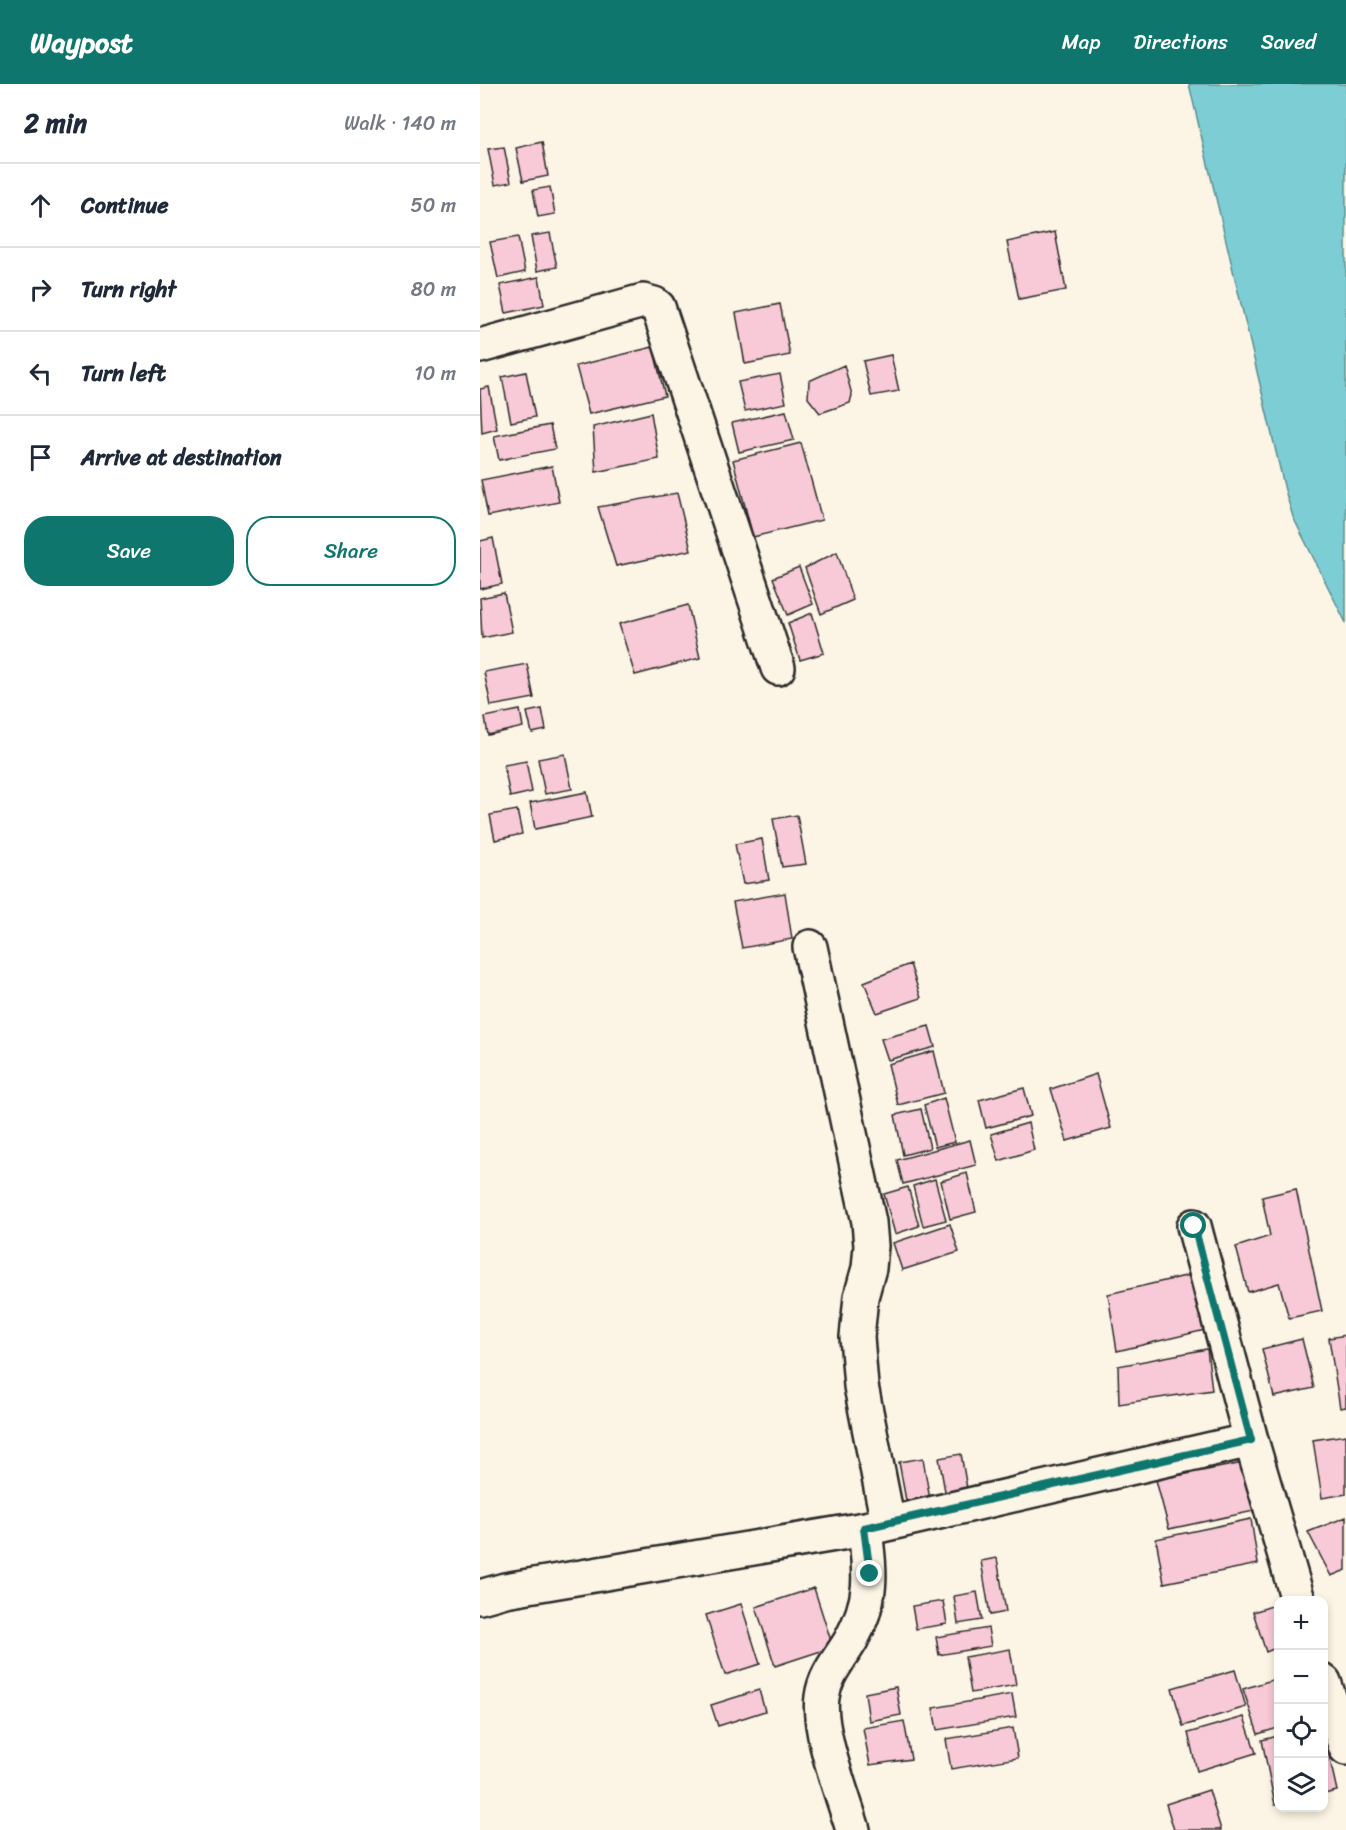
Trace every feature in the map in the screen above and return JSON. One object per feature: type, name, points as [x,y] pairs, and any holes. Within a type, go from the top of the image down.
[{"type":"street","points":[[480,346],[644,301],[658,307],[778,668]]},
{"type":"street","points":[[810,947],[868,1222],[871,1246],[869,1268],[861,1297],[857,1337],[876,1526],[869,1591],[861,1618],[851,1639],[828,1676],[822,1696],[821,1722],[853,1830]]},
{"type":"street","points":[[1194,1226],[1251,1440],[1297,1596]]},
{"type":"street","points":[[480,1597],[516,1588],[876,1526],[1251,1440]]},
{"type":"street","points":[[1328,1696],[1346,1748]]},
{"type":"water","points":[[1189,84],[1346,84],[1346,623],[1293,517],[1285,490]]},
{"type":"building","points":[[542,142],[548,176],[523,181],[516,148]]},
{"type":"building","points":[[504,147],[511,182],[495,185],[488,149]]},
{"type":"building","points":[[550,187],[555,214],[538,217],[533,190]]},
{"type":"building","points":[[1055,232],[1066,290],[1019,299],[1007,242]]},
{"type":"building","points":[[550,233],[557,267],[537,271],[531,236]]},
{"type":"building","points":[[518,237],[525,272],[498,278],[490,242]]},
{"type":"building","points":[[539,277],[544,305],[506,313],[500,285]]},
{"type":"building","points":[[780,304],[790,355],[745,364],[736,313]]},
{"type":"building","points":[[653,347],[665,396],[589,414],[576,366]]},
{"type":"building","points":[[891,355],[899,391],[871,396],[863,361]]},
{"type":"building","points":[[844,365],[852,395],[850,403],[820,413],[808,398],[809,381]]},
{"type":"building","points":[[526,372],[535,417],[511,422],[502,377]]},
{"type":"building","points":[[780,374],[786,403],[745,411],[738,382]]},
{"type":"building","points":[[489,387],[497,429],[482,433],[480,389]]},
{"type":"building","points":[[786,411],[794,440],[739,452],[732,423]]},
{"type":"building","points":[[651,413],[659,459],[596,472],[593,427]]},
{"type":"building","points":[[550,425],[555,449],[499,460],[494,436]]},
{"type":"building","points":[[801,443],[822,520],[753,537],[733,460]]},
{"type":"building","points":[[552,466],[559,502],[488,516],[481,480]]},
{"type":"building","points":[[677,493],[691,550],[616,566],[598,507]]},
{"type":"building","points":[[493,538],[502,584],[480,589],[480,541]]},
{"type":"building","points":[[837,552],[853,600],[821,614],[805,568]]},
{"type":"building","points":[[799,567],[813,604],[788,615],[773,578]]},
{"type":"building","points":[[504,593],[512,632],[482,638],[480,598]]},
{"type":"building","points":[[688,605],[700,658],[635,675],[619,624]]},
{"type":"building","points":[[812,613],[824,653],[800,660],[788,623]]},
{"type":"building","points":[[527,664],[534,698],[491,706],[484,672]]},
{"type":"building","points":[[542,709],[546,730],[532,733],[527,712]]},
{"type":"building","points":[[520,710],[523,727],[488,735],[485,717]]},
{"type":"building","points":[[565,754],[572,789],[545,794],[538,759]]},
{"type":"building","points":[[526,761],[532,792],[510,797],[504,765]]},
{"type":"building","points":[[587,792],[592,817],[535,829],[530,803]]},
{"type":"building","points":[[517,810],[522,834],[495,840],[490,815]]},
{"type":"building","points":[[797,815],[806,864],[782,867],[773,819]]},
{"type":"building","points":[[762,839],[769,880],[743,884],[735,844]]},
{"type":"building","points":[[785,893],[792,939],[742,948],[733,902]]},
{"type":"building","points":[[910,964],[921,998],[877,1013],[864,982]]},
{"type":"building","points":[[929,1026],[935,1047],[888,1060],[881,1039]]},
{"type":"building","points":[[934,1051],[944,1093],[898,1105],[888,1064]]},
{"type":"building","points":[[1096,1074],[1111,1128],[1067,1141],[1051,1089]]},
{"type":"building","points":[[1024,1088],[1031,1116],[986,1128],[979,1100]]},
{"type":"building","points":[[944,1098],[955,1142],[935,1147],[924,1105]]},
{"type":"building","points":[[921,1109],[930,1148],[903,1155],[895,1115]]},
{"type":"building","points":[[1028,1123],[1034,1150],[999,1161],[991,1134]]},
{"type":"building","points":[[970,1140],[976,1165],[903,1184],[897,1160]]},
{"type":"building","points":[[967,1173],[976,1212],[950,1219],[941,1181]]},
{"type":"building","points":[[935,1179],[946,1220],[923,1226],[913,1186]]},
{"type":"building","points":[[908,1187],[919,1226],[895,1234],[884,1194]]},
{"type":"building","points":[[1296,1189],[1322,1311],[1289,1318],[1279,1283],[1248,1292],[1236,1247],[1270,1236],[1262,1197]]},
{"type":"building","points":[[950,1224],[959,1252],[902,1270],[893,1243]]},
{"type":"building","points":[[1190,1275],[1205,1330],[1117,1351],[1108,1294]]},
{"type":"building","points":[[1346,1335],[1346,1407],[1340,1408],[1329,1338]]},
{"type":"building","points":[[1302,1339],[1314,1388],[1274,1397],[1262,1349]]},
{"type":"building","points":[[1207,1349],[1212,1390],[1119,1404],[1118,1366]]},
{"type":"building","points":[[1346,1435],[1346,1494],[1322,1498],[1313,1440]]},
{"type":"building","points":[[961,1454],[968,1494],[946,1497],[939,1458]]},
{"type":"building","points":[[923,1458],[932,1512],[909,1517],[899,1462]]},
{"type":"building","points":[[1243,1463],[1254,1511],[1169,1529],[1156,1480]]},
{"type":"building","points":[[1346,1517],[1346,1570],[1331,1576],[1308,1532]]},
{"type":"building","points":[[1251,1519],[1258,1564],[1164,1583],[1156,1539]]},
{"type":"building","points":[[997,1558],[1006,1612],[990,1615],[981,1561]]},
{"type":"building","points":[[814,1588],[833,1647],[775,1666],[756,1607]]},
{"type":"building","points":[[977,1592],[982,1620],[958,1624],[954,1596]]},
{"type":"building","points":[[943,1601],[947,1624],[916,1629],[912,1606]]},
{"type":"building","points":[[741,1604],[760,1664],[725,1675],[706,1615]]},
{"type":"building","points":[[1274,1605],[1274,1649],[1266,1652],[1253,1612]]},
{"type":"building","points":[[988,1628],[991,1646],[939,1655],[936,1637]]},
{"type":"building","points":[[1010,1649],[1016,1685],[971,1693],[965,1657]]},
{"type":"building","points":[[1235,1670],[1246,1707],[1183,1726],[1172,1688]]},
{"type":"building","points":[[1274,1679],[1274,1729],[1258,1734],[1243,1689]]},
{"type":"building","points":[[896,1687],[901,1715],[869,1721],[865,1693]]},
{"type":"building","points":[[759,1690],[765,1711],[718,1726],[711,1705]]},
{"type":"building","points":[[1012,1694],[1016,1717],[937,1730],[933,1708]]},
{"type":"building","points":[[1244,1717],[1256,1753],[1197,1771],[1188,1733]]},
{"type":"building","points":[[904,1721],[911,1759],[870,1765],[863,1728]]},
{"type":"building","points":[[1013,1728],[1018,1758],[951,1769],[946,1739]]},
{"type":"building","points":[[1274,1737],[1274,1800],[1262,1740]]},
{"type":"building","points":[[1328,1751],[1337,1791],[1328,1793]]},
{"type":"building","points":[[1209,1790],[1221,1830],[1174,1830],[1166,1804]]},
{"type":"route","points":[[870,1574],[864,1528],[1251,1440],[1194,1226]]}]
